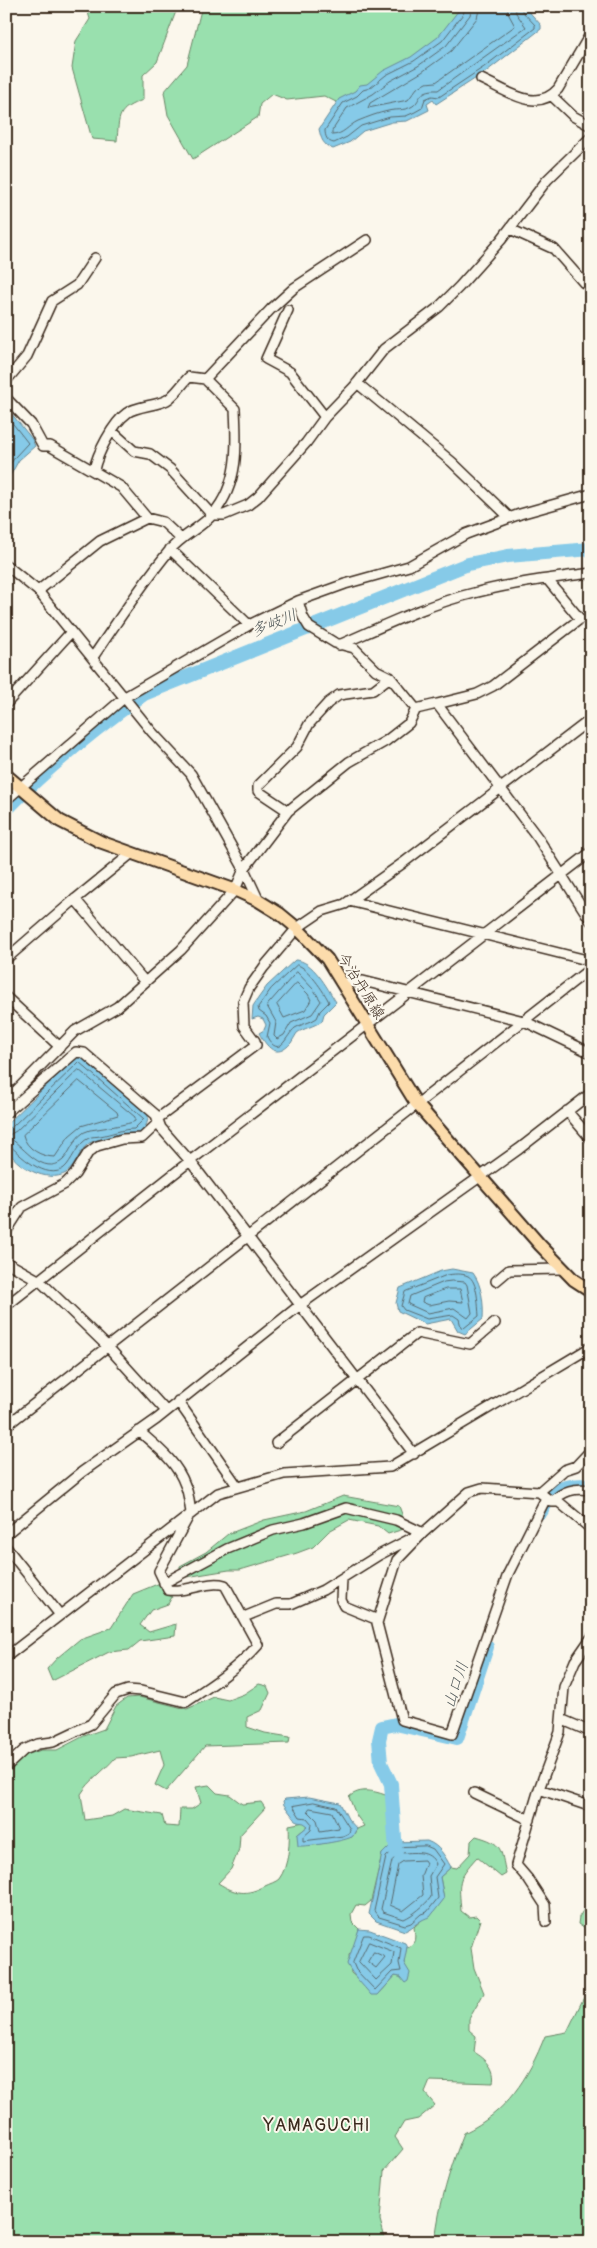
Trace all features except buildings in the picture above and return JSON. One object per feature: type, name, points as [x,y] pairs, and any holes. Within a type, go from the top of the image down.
[{"type":"main road","name":"今治丹原線","points":[[6,775],[60,820],[101,842],[259,900],[297,928],[327,959],[416,1103],[562,1269],[574,1280],[591,1291]]},
{"type":"street","points":[[481,79],[521,98],[536,102],[552,96],[591,33]]},
{"type":"street","points":[[552,96],[573,116],[591,126]]},
{"type":"street","points":[[112,432],[134,451],[150,454],[170,469],[212,515],[224,515],[248,505],[258,497],[306,443],[325,417],[384,349],[439,307],[459,287],[510,230],[547,180],[591,137]]},
{"type":"street","points":[[510,230],[554,249],[584,283],[591,278]]},
{"type":"street","points":[[205,379],[271,309],[279,304],[294,288],[367,240]]},
{"type":"street","points":[[6,381],[27,356],[52,301],[77,285],[95,258]]},
{"type":"street","points":[[288,310],[266,359],[290,372],[325,417]]},
{"type":"street","points":[[93,657],[139,589],[170,549],[180,538],[212,515],[230,487],[235,468],[235,409],[205,379],[188,377],[170,398],[127,413],[112,432],[96,460],[94,470]]},
{"type":"street","points":[[357,382],[458,468],[510,518]]},
{"type":"street","points":[[6,398],[31,424],[43,446],[50,446],[121,487],[147,518],[164,522],[180,538]]},
{"type":"street","points":[[6,800],[125,697],[249,625],[298,600],[345,584],[409,566],[466,534],[510,518],[591,494]]},
{"type":"street","points":[[38,590],[100,541],[147,518]]},
{"type":"street","points":[[170,549],[249,625]]},
{"type":"street","points":[[6,565],[38,590],[125,697],[127,702],[191,774],[244,869],[259,900]]},
{"type":"street","points":[[339,644],[440,604],[474,593],[591,573]]},
{"type":"street","points":[[416,709],[477,694],[493,686],[580,618],[547,579]]},
{"type":"street","points":[[298,600],[303,618],[309,627],[339,644],[354,648],[376,670],[390,677],[416,709]]},
{"type":"street","points":[[6,704],[72,632]]},
{"type":"street","points":[[288,811],[258,790],[258,786],[297,748],[309,724],[328,703],[339,695],[373,690],[390,677]]},
{"type":"street","points":[[437,704],[538,838],[591,921]]},
{"type":"street","points":[[6,1101],[75,1031],[117,1007],[181,950],[235,890],[244,869],[288,811],[349,762],[386,741],[409,723],[416,709]]},
{"type":"street","points":[[6,1232],[22,1207],[65,1184],[75,1174],[88,1153],[97,1146],[122,1139],[142,1138],[158,1120],[256,1045],[255,1040],[244,1026],[243,1002],[249,988],[264,967],[297,928],[322,911],[349,901],[404,864],[591,719]]},
{"type":"street","points":[[6,1306],[190,1161],[591,852]]},
{"type":"street","points":[[6,960],[75,899],[132,853]]},
{"type":"street","points":[[75,899],[145,982]]},
{"type":"street","points":[[349,901],[591,961]]},
{"type":"street","points":[[6,1426],[416,1103],[591,968]]},
{"type":"street","points":[[341,983],[363,981],[524,1021],[591,1053]]},
{"type":"street","points":[[6,997],[60,1047]]},
{"type":"street","points":[[6,1113],[76,1052],[84,1053],[156,1115],[161,1128],[190,1161],[414,1454]]},
{"type":"street","points":[[6,1534],[82,1472],[166,1411],[300,1305],[480,1177],[591,1092]]},
{"type":"street","points":[[567,1111],[591,1139]]},
{"type":"street","points":[[6,1262],[40,1281],[108,1347],[166,1411]]},
{"type":"street","points":[[496,1281],[509,1270],[562,1269]]},
{"type":"street","points":[[276,1443],[417,1333],[470,1344],[495,1323]]},
{"type":"street","points":[[6,1657],[218,1493],[284,1474],[390,1467],[591,1346]]},
{"type":"street","points":[[178,1401],[238,1487]]},
{"type":"street","points":[[6,1767],[24,1750],[38,1744],[53,1742],[91,1724],[116,1694],[128,1690],[141,1691],[186,1702],[216,1682],[249,1655],[258,1645],[225,1584],[216,1582],[180,1592],[168,1590],[164,1583],[159,1571],[191,1512],[186,1485],[178,1472],[168,1457],[139,1431]]},
{"type":"street","points":[[591,1450],[576,1466],[564,1470],[545,1497],[508,1574],[452,1734],[402,1720],[378,1620],[397,1560],[423,1532],[469,1492],[482,1488],[545,1497],[559,1502],[591,1529]]},
{"type":"street","points":[[545,1497],[576,1488],[591,1490]]},
{"type":"street","points":[[164,1583],[227,1549],[273,1530],[304,1523],[346,1508],[396,1520],[423,1532]]},
{"type":"street","points":[[244,1617],[276,1604],[291,1604],[324,1590],[379,1555],[423,1532]]},
{"type":"street","points":[[6,1547],[60,1614]]},
{"type":"street","points":[[342,1579],[341,1600],[344,1606],[378,1620]]},
{"type":"street","points":[[546,1922],[545,1905],[516,1865],[539,1789],[560,1732],[564,1687],[575,1661],[588,1649],[591,1638]]},
{"type":"street","points":[[562,1720],[591,1732]]},
{"type":"street","points":[[539,1789],[589,1806]]},
{"type":"street","points":[[474,1793],[530,1820]]},
{"type":"green space","points":[[86,6],[178,6],[157,62],[143,75],[143,100],[134,103],[121,114],[117,141],[92,139],[72,68],[76,41],[90,19]]},
{"type":"green space","points":[[202,6],[481,6],[346,107],[324,96],[287,100],[272,94],[260,104],[258,117],[193,159],[168,115],[164,92],[187,65]]},
{"type":"green space","points":[[343,1496],[399,1506],[407,1528],[388,1534],[378,1526],[349,1520],[329,1531],[313,1547],[297,1553],[240,1570],[180,1578],[180,1566],[206,1552],[228,1534],[264,1520],[306,1511]]},
{"type":"green space","points":[[160,1583],[163,1592],[172,1597],[168,1604],[151,1610],[140,1625],[149,1632],[176,1624],[175,1636],[140,1641],[129,1650],[109,1652],[52,1681],[47,1669],[57,1658],[80,1639],[111,1628],[133,1594]]},
{"type":"green space","points":[[259,1684],[267,1686],[270,1693],[262,1710],[247,1717],[247,1727],[265,1733],[290,1737],[289,1743],[205,1746],[166,1791],[155,1785],[164,1765],[160,1750],[131,1757],[115,1758],[81,1794],[85,1820],[112,1816],[124,1809],[162,1815],[165,1826],[179,1827],[180,1809],[192,1809],[201,1803],[196,1787],[209,1785],[217,1793],[230,1795],[242,1804],[261,1802],[265,1808],[240,1835],[239,1849],[231,1869],[218,1883],[230,1890],[247,1892],[279,1879],[287,1860],[289,1825],[304,1822],[308,1826],[297,1835],[320,1844],[352,1837],[357,1829],[364,1826],[356,1815],[349,1797],[363,1791],[373,1791],[388,1796],[390,1839],[394,1842],[382,1854],[371,1901],[365,1906],[356,1905],[351,1914],[352,1922],[359,1929],[354,1949],[349,1955],[351,1973],[378,1995],[395,1976],[400,1977],[406,1968],[404,1958],[407,1947],[414,1942],[414,1927],[444,1899],[440,1877],[451,1867],[457,1868],[470,1854],[471,1841],[476,1836],[492,1842],[499,1848],[506,1874],[501,1877],[477,1857],[465,1871],[460,1887],[461,1911],[469,1917],[476,1916],[480,1920],[471,1948],[474,1968],[484,1993],[469,2019],[469,2030],[476,2036],[474,2052],[489,2065],[493,2073],[493,2083],[430,2081],[425,2093],[435,2105],[418,2119],[404,2122],[395,2137],[403,2149],[384,2171],[380,2220],[386,2242],[6,2242],[6,1928],[11,1917],[6,1909],[6,1774],[26,1755],[41,1750],[57,1750],[84,1736],[104,1729],[116,1706],[127,1698],[139,1697],[187,1709],[214,1697],[228,1700],[244,1694]]},
{"type":"green space","points":[[591,1898],[591,1933],[578,1924],[579,1917]]},
{"type":"green space","points":[[591,1989],[591,2242],[435,2242],[446,2186],[464,2133],[492,2115],[514,2093],[531,2066],[545,2036],[567,2032],[587,1991]]},
{"type":"water","points":[[462,6],[524,6],[541,25],[541,29],[487,71],[436,104],[433,100],[427,104],[429,110],[407,121],[392,122],[363,131],[350,142],[333,149],[325,144],[319,129],[339,99],[355,91],[360,85],[367,84],[383,71],[411,57],[438,37]]},
{"type":"water","points":[[6,407],[32,439],[35,446],[19,460],[6,483]]},
{"type":"water","points":[[295,960],[302,961],[314,970],[336,1002],[324,1014],[322,1021],[297,1033],[286,1048],[276,1051],[272,1050],[265,1043],[259,1033],[264,1030],[266,1025],[263,1019],[258,1017],[252,1019],[253,1006],[267,986]]},
{"type":"water","points":[[76,1057],[82,1057],[148,1114],[147,1124],[141,1132],[135,1135],[120,1135],[89,1143],[66,1173],[59,1176],[41,1175],[24,1167],[11,1155],[6,1143],[6,1125]]},
{"type":"water","points":[[452,1269],[473,1273],[482,1295],[483,1319],[465,1334],[458,1331],[451,1319],[425,1324],[398,1311],[396,1303],[400,1288],[441,1271]]},
{"type":"water","points":[[309,1797],[340,1803],[348,1819],[357,1829],[353,1836],[335,1842],[298,1846],[297,1835],[308,1826],[297,1822],[283,1801],[285,1799]]},
{"type":"water","points":[[427,1841],[438,1848],[451,1867],[440,1877],[444,1899],[430,1917],[423,1919],[405,1931],[376,1921],[369,1914],[382,1854],[394,1842]]},
{"type":"water","points":[[359,1929],[370,1930],[405,1943],[407,1947],[404,1963],[410,1973],[408,1981],[405,1983],[400,1977],[395,1976],[378,1995],[371,1995],[347,1964]]},
{"type":"waterway","name":"多岐川","points":[[6,810],[73,749],[144,694],[468,564],[508,556],[591,549]]},
{"type":"waterway","name":"山口川","points":[[541,1512],[550,1497],[560,1489],[591,1485]]},
{"type":"waterway","name":"山口川","points":[[396,1852],[391,1784],[381,1763],[379,1740],[382,1727],[396,1724],[457,1738],[487,1647]]},
{"type":"district","name":"YAMAGUCHI","points":[[317,2125]]}]
